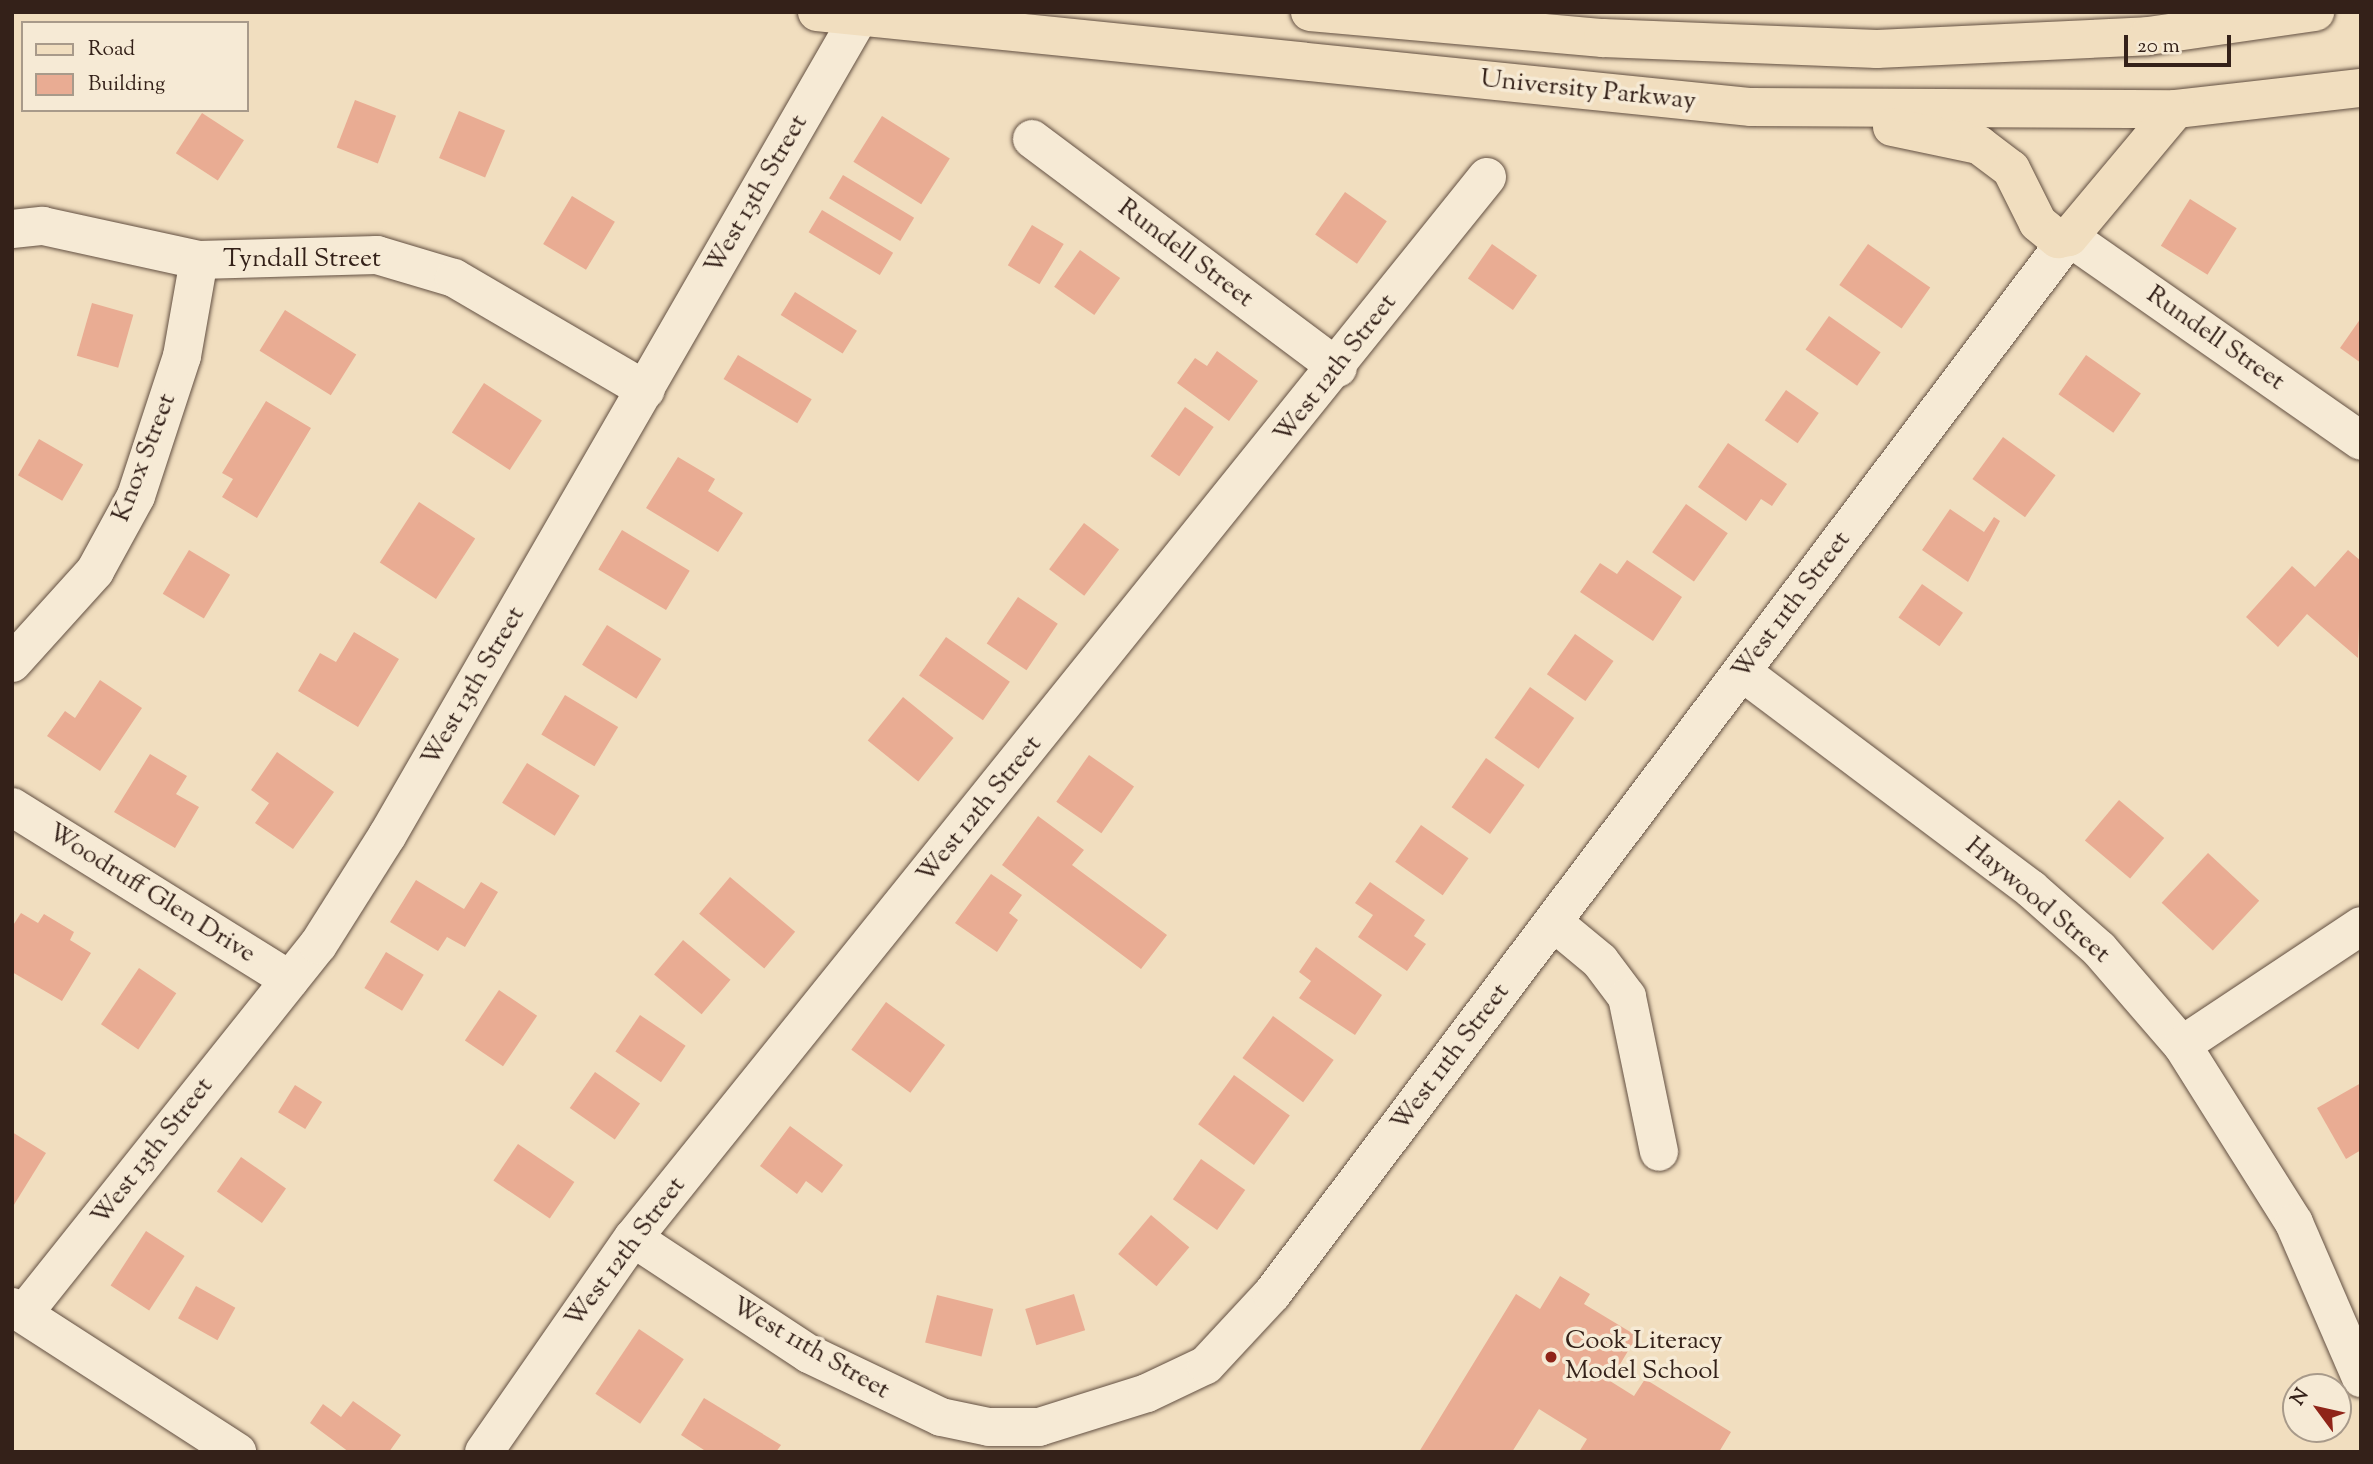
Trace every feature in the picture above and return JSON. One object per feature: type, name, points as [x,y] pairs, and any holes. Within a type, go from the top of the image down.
[{"type":"main road","name":"University Parkway","points":[[817,12],[1751,107],[1853,111],[2176,109],[2361,88]]},
{"type":"main road","name":"University Parkway","points":[[1310,12],[1603,38],[1877,49],[2148,36],[2315,12]]},
{"type":"main road","points":[[1853,111],[1886,126],[1979,145],[2011,169],[2046,233],[2069,237],[2176,109]]},
{"type":"street","name":"West 13th Street","points":[[18,1310],[290,980],[387,836],[859,17]]},
{"type":"street","name":"Rundell Street","points":[[1032,139],[1338,368]]},
{"type":"street","name":"West 12th Street","points":[[484,1452],[633,1238],[1338,368],[1487,177]]},
{"type":"street","name":"Tyndall Street","points":[[12,229],[43,226],[199,260],[377,255],[454,278],[646,390]]},
{"type":"street","name":"Rundell Street","points":[[2069,237],[2361,441]]},
{"type":"street","name":"West 11th Street","points":[[633,1238],[809,1354],[941,1417],[1026,1427],[1085,1416],[1206,1365],[1230,1344],[1553,922],[2069,237]]},
{"type":"street","name":"Knox Street","points":[[12,663],[95,571],[136,496],[182,356],[199,260]]},
{"type":"street","name":"Haywood Street","points":[[1742,672],[2031,889],[2099,949],[2182,1045],[2294,1223],[2361,1378]]},
{"type":"street","name":"Woodruff Glen Drive","points":[[12,807],[290,980]]},
{"type":"street","points":[[1553,922],[1600,961],[1627,997],[1659,1152]]},
{"type":"street","points":[[2182,1045],[2361,926]]},
{"type":"street","points":[[18,1310],[237,1452]]},
{"type":"building","points":[[355,100],[396,116],[378,163],[337,148]]},
{"type":"building","points":[[459,111],[505,131],[485,177],[439,158]]},
{"type":"building","points":[[202,113],[244,140],[218,180],[176,153]]},
{"type":"building","points":[[882,116],[950,158],[921,204],[853,162]]},
{"type":"building","points":[[843,175],[914,218],[900,241],[829,198]]},
{"type":"building","points":[[1345,192],[1387,221],[1357,264],[1315,235]]},
{"type":"building","points":[[572,196],[615,222],[586,270],[543,244]]},
{"type":"building","points":[[2190,199],[2237,228],[2207,275],[2161,246]]},
{"type":"building","points":[[822,210],[893,253],[880,275],[809,232]]},
{"type":"building","points":[[1032,225],[1064,244],[1040,284],[1008,265]]},
{"type":"building","points":[[1492,244],[1537,276],[1513,310],[1468,278]]},
{"type":"building","points":[[1868,244],[1930,288],[1902,329],[1839,285]]},
{"type":"building","points":[[1080,250],[1120,278],[1094,315],[1054,287]]},
{"type":"building","points":[[795,292],[857,331],[843,354],[781,315]]},
{"type":"building","points":[[92,303],[133,315],[118,368],[77,356]]},
{"type":"building","points":[[285,310],[356,355],[331,395],[260,351]]},
{"type":"building","points":[[1829,316],[1881,352],[1857,386],[1805,350]]},
{"type":"building","points":[[2361,318],[2361,363],[2340,348]]},
{"type":"building","points":[[1217,351],[1258,381],[1229,421],[1177,383],[1195,358],[1207,366]]},
{"type":"building","points":[[738,355],[812,399],[797,423],[724,379]]},
{"type":"building","points":[[2086,355],[2141,393],[2113,433],[2058,394]]},
{"type":"building","points":[[484,383],[542,421],[510,470],[452,432]]},
{"type":"building","points":[[1786,390],[1819,413],[1798,443],[1765,420]]},
{"type":"building","points":[[266,401],[311,428],[257,518],[222,497],[233,479],[222,473]]},
{"type":"building","points":[[1185,407],[1214,427],[1179,476],[1151,456]]},
{"type":"building","points":[[2003,437],[2056,475],[2025,517],[1972,479]]},
{"type":"building","points":[[39,439],[83,464],[62,501],[18,475]]},
{"type":"building","points":[[1728,443],[1787,484],[1772,506],[1761,499],[1746,521],[1698,487]]},
{"type":"building","points":[[678,457],[715,479],[708,491],[743,513],[718,552],[646,508]]},
{"type":"building","points":[[419,502],[475,538],[436,599],[380,562]]},
{"type":"building","points":[[1686,504],[1728,533],[1694,582],[1652,552]]},
{"type":"building","points":[[1950,509],[1984,532],[1994,517],[2000,521],[1968,582],[1922,550]]},
{"type":"building","points":[[1084,523],[1119,549],[1084,596],[1049,569]]},
{"type":"building","points":[[622,530],[690,571],[666,610],[598,569]]},
{"type":"building","points":[[189,550],[230,575],[204,618],[163,594]]},
{"type":"building","points":[[2348,550],[2361,561],[2358,658],[2307,614],[2278,647],[2246,617],[2292,566],[2315,587]]},
{"type":"building","points":[[1627,560],[1682,597],[1653,641],[1580,592],[1600,563],[1617,574]]},
{"type":"building","points":[[1922,584],[1963,613],[1939,646],[1898,618]]},
{"type":"building","points":[[1018,597],[1058,624],[1026,670],[987,643]]},
{"type":"building","points":[[607,625],[661,659],[636,699],[582,665]]},
{"type":"building","points":[[354,632],[399,659],[358,727],[298,691],[320,653],[336,662]]},
{"type":"building","points":[[1575,634],[1614,661],[1585,701],[1547,674]]},
{"type":"building","points":[[946,637],[1010,682],[983,720],[919,676]]},
{"type":"building","points":[[100,680],[142,708],[100,771],[47,736],[65,711],[75,718]]},
{"type":"building","points":[[1530,687],[1574,718],[1539,769],[1494,738]]},
{"type":"building","points":[[565,695],[618,727],[594,766],[541,734]]},
{"type":"building","points":[[903,697],[954,738],[918,781],[868,741]]},
{"type":"building","points":[[277,752],[334,792],[293,849],[255,823],[269,803],[251,790]]},
{"type":"building","points":[[150,754],[187,776],[176,794],[199,807],[175,848],[114,812]]},
{"type":"building","points":[[1089,755],[1134,787],[1101,833],[1056,802]]},
{"type":"building","points":[[1486,758],[1525,785],[1490,834],[1452,807]]},
{"type":"building","points":[[527,763],[580,796],[555,836],[502,803]]},
{"type":"building","points":[[2119,800],[2164,838],[2130,879],[2085,841]]},
{"type":"building","points":[[1038,816],[1084,850],[1072,865],[1167,935],[1141,969],[1002,865]]},
{"type":"building","points":[[1421,825],[1469,858],[1443,895],[1395,862]]},
{"type":"building","points":[[2208,853],[2259,901],[2213,950],[2162,903]]},
{"type":"building","points":[[991,874],[1022,895],[1009,913],[1018,920],[997,952],[955,923]]},
{"type":"building","points":[[730,877],[795,932],[764,968],[699,914]]},
{"type":"building","points":[[416,880],[464,909],[481,882],[498,892],[465,947],[447,937],[438,951],[390,922]]},
{"type":"building","points":[[1370,882],[1425,920],[1414,936],[1426,944],[1407,971],[1358,937],[1373,915],[1355,903]]},
{"type":"building","points":[[21,913],[38,923],[44,914],[74,932],[70,940],[91,953],[62,1001],[12,972],[12,927]]},
{"type":"building","points":[[683,940],[730,980],[702,1014],[654,974]]},
{"type":"building","points":[[1316,947],[1382,995],[1355,1035],[1299,998],[1311,981],[1299,972]]},
{"type":"building","points":[[386,952],[424,975],[402,1011],[364,988]]},
{"type":"building","points":[[139,968],[176,993],[138,1050],[101,1024]]},
{"type":"building","points":[[499,990],[537,1016],[503,1066],[465,1041]]},
{"type":"building","points":[[886,1002],[945,1045],[910,1093],[851,1050]]},
{"type":"building","points":[[640,1015],[686,1046],[661,1082],[615,1051]]},
{"type":"building","points":[[1273,1016],[1334,1060],[1303,1102],[1242,1058]]},
{"type":"building","points":[[595,1072],[640,1104],[615,1140],[570,1108]]},
{"type":"building","points":[[1234,1075],[1290,1116],[1254,1165],[1198,1124]]},
{"type":"building","points":[[2361,1083],[2361,1150],[2346,1159],[2317,1108]]},
{"type":"building","points":[[295,1085],[322,1102],[305,1129],[278,1112]]},
{"type":"building","points":[[790,1126],[843,1165],[822,1193],[806,1181],[797,1194],[760,1166]]},
{"type":"building","points":[[12,1132],[46,1153],[12,1208]]},
{"type":"building","points":[[518,1144],[574,1182],[550,1219],[493,1180]]},
{"type":"building","points":[[241,1157],[286,1189],[262,1223],[217,1191]]},
{"type":"building","points":[[1201,1159],[1245,1190],[1217,1230],[1173,1199]]},
{"type":"building","points":[[1151,1215],[1189,1247],[1157,1286],[1118,1254]]},
{"type":"building","points":[[146,1231],[185,1256],[149,1311],[111,1286]]},
{"type":"building","name":"Cook Literacy Model School","points":[[1560,1276],[1590,1294],[1584,1304],[1637,1336],[1610,1381],[1634,1396],[1645,1379],[1731,1432],[1719,1452],[1579,1452],[1587,1439],[1539,1409],[1512,1452],[1419,1452],[1516,1294],[1540,1309]]},
{"type":"building","points":[[196,1286],[235,1308],[217,1340],[178,1318]]},
{"type":"building","points":[[1074,1294],[1085,1330],[1036,1345],[1025,1309]]},
{"type":"building","points":[[937,1295],[993,1309],[981,1357],[925,1343]]},
{"type":"building","points":[[639,1329],[684,1359],[640,1424],[595,1394]]},
{"type":"building","points":[[704,1398],[781,1445],[776,1452],[707,1452],[681,1435]]},
{"type":"building","points":[[353,1401],[401,1435],[389,1452],[349,1452],[310,1423],[323,1404],[341,1417]]},
{"type":"place","name":"Cook Literacy Model School","points":[[1551,1357]]}]
